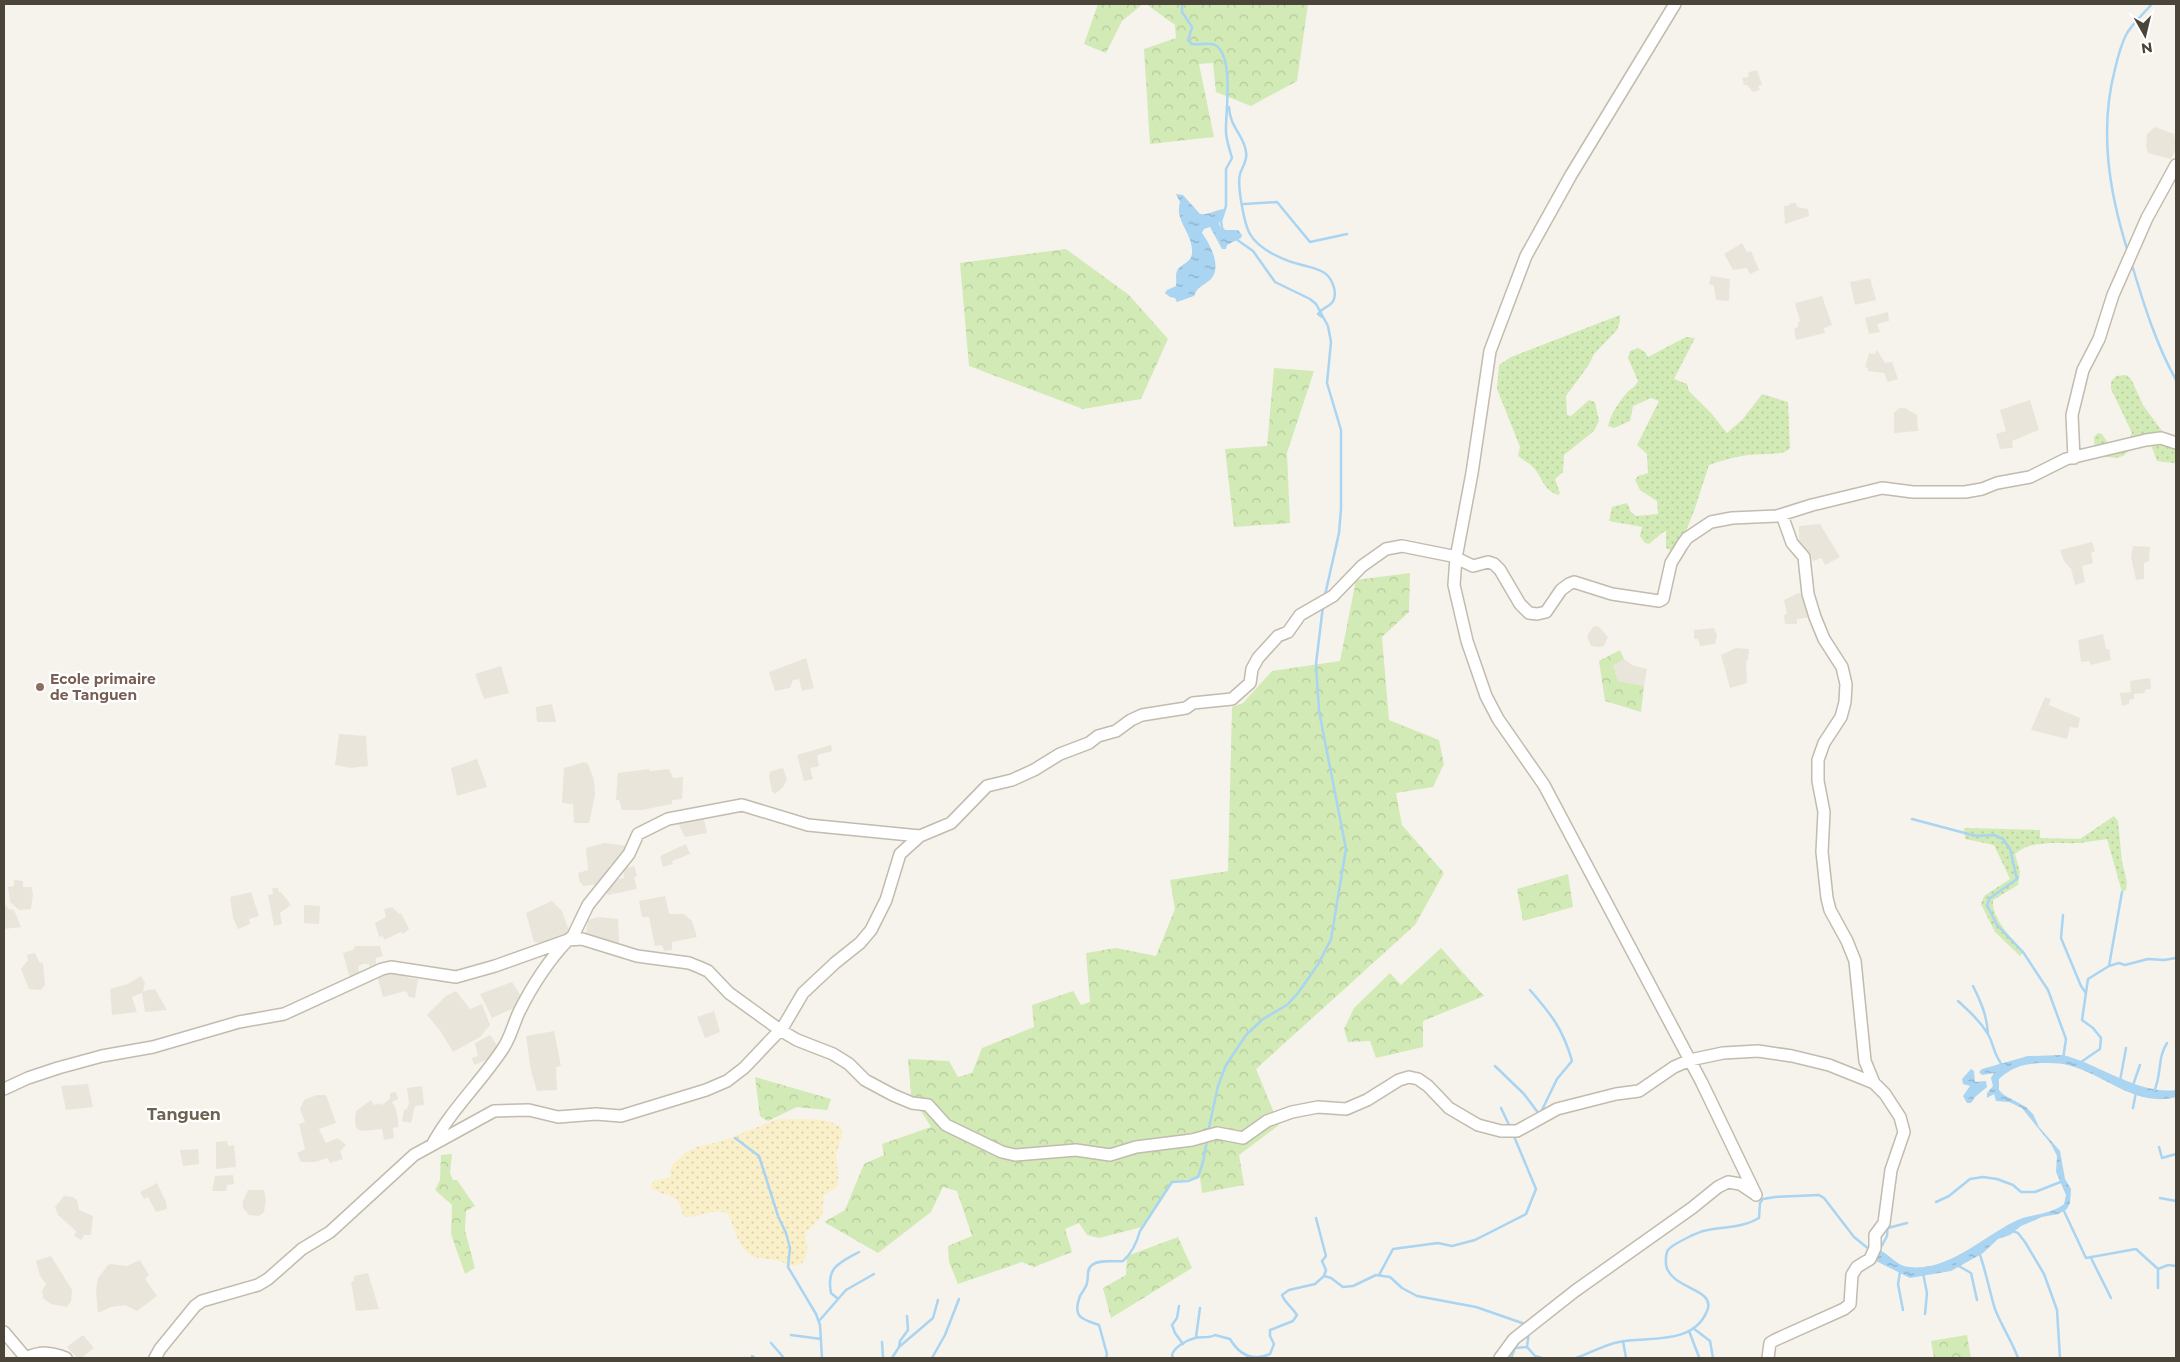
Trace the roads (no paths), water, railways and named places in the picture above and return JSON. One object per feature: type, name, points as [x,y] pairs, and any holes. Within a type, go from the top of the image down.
[{"type":"street","points":[[1500,1358],[1514,1339],[1575,1291],[1692,1208],[1718,1187],[1728,1182],[1740,1184],[1756,1195],[1690,1060],[1544,785],[1498,719],[1486,696],[1467,641],[1454,585],[1456,558],[1472,473],[1490,351],[1526,256],[1571,175],[1675,4]]},
{"type":"street","points":[[2074,458],[2072,415],[2083,370],[2099,339],[2113,295],[2147,218],[2176,165]]},
{"type":"street","points":[[143,1358],[157,1354],[195,1306],[202,1301],[258,1285],[268,1279],[302,1249],[330,1232],[414,1155],[494,1111],[529,1110],[558,1117],[596,1114],[621,1116],[706,1090],[727,1081],[744,1068],[780,1030],[804,993],[835,963],[860,944],[872,930],[886,900],[900,854],[920,836],[951,823],[987,786],[1012,780],[1034,770],[1060,754],[1089,743],[1098,736],[1116,731],[1131,720],[1142,715],[1186,708],[1193,703],[1232,699],[1250,683],[1252,669],[1258,658],[1278,636],[1288,632],[1300,615],[1333,596],[1362,566],[1386,548],[1402,546],[1456,558],[1472,566],[1488,562],[1494,564],[1500,570],[1520,604],[1529,613],[1546,612],[1561,590],[1574,582],[1612,594],[1659,602],[1663,599],[1671,563],[1682,545],[1698,530],[1711,522],[1782,515],[1812,505],[1882,488],[1912,492],[1982,489],[1997,483],[2030,477],[2066,459],[2154,439],[2161,438],[2176,443]]},
{"type":"street","points":[[1768,1358],[1770,1343],[1774,1340],[1844,1309],[1850,1304],[1854,1270],[1870,1259],[1874,1251],[1875,1235],[1884,1223],[1891,1170],[1904,1132],[1898,1112],[1874,1083],[1865,1061],[1855,961],[1826,898],[1822,852],[1824,812],[1818,780],[1818,760],[1824,742],[1841,717],[1845,702],[1846,684],[1842,667],[1824,639],[1815,617],[1808,594],[1804,557],[1792,543],[1782,515]]},
{"type":"street","points":[[432,1145],[443,1124],[480,1081],[503,1048],[518,1013],[538,977],[555,953],[573,936],[588,905],[628,854],[638,834],[668,820],[742,805],[808,825],[920,836]]},
{"type":"street","points":[[4,1089],[28,1078],[102,1056],[153,1047],[239,1022],[284,1014],[382,969],[391,967],[456,977],[495,966],[568,940],[582,939],[637,956],[689,963],[708,971],[729,993],[796,1040],[833,1054],[849,1064],[865,1080],[893,1096],[912,1103],[928,1105],[946,1125],[1002,1152],[1015,1155],[1076,1150],[1110,1155],[1142,1145],[1192,1140],[1217,1133],[1243,1138],[1267,1121],[1292,1112],[1318,1107],[1346,1109],[1367,1100],[1399,1080],[1410,1077],[1418,1079],[1428,1086],[1449,1108],[1478,1125],[1501,1131],[1517,1131],[1557,1109],[1616,1094],[1639,1091],[1674,1067],[1690,1060],[1724,1053],[1758,1051],[1792,1056],[1829,1065],[1874,1083]]},
{"type":"street","points":[[4,1332],[26,1358],[36,1353],[47,1352],[66,1358]]},
{"type":"water","points":[[1176,194],[1183,195],[1200,214],[1224,209],[1219,224],[1222,230],[1238,230],[1242,235],[1241,238],[1227,245],[1226,249],[1222,249],[1210,227],[1204,229],[1202,233],[1214,256],[1214,275],[1194,296],[1177,302],[1175,298],[1165,293],[1176,286],[1177,271],[1190,259],[1192,247],[1182,222],[1179,209],[1180,202]]},
{"type":"water","points":[[2063,1055],[2148,1088],[2176,1090],[2176,1097],[2147,1098],[2120,1088],[2081,1069],[2065,1064],[2035,1063],[2014,1069],[1999,1079],[1999,1090],[2004,1095],[2026,1107],[2033,1114],[2039,1127],[2060,1151],[2065,1179],[2071,1189],[2070,1203],[2067,1209],[2058,1214],[2042,1217],[2021,1226],[2010,1235],[1998,1239],[1983,1253],[1951,1271],[1910,1278],[1874,1260],[1880,1250],[1897,1262],[1909,1267],[1939,1264],[1953,1258],[2020,1219],[2048,1212],[2064,1204],[2066,1195],[2056,1172],[2057,1156],[2051,1144],[2022,1108],[2009,1102],[1996,1101],[1994,1094],[1987,1098],[1987,1093],[1993,1086],[1991,1078],[1994,1073],[1982,1075],[1979,1072],[1982,1069],[2028,1056]]},
{"type":"water","points":[[1971,1069],[1974,1071],[1975,1082],[1986,1081],[1987,1087],[1971,1103],[1967,1103],[1963,1096],[1970,1086],[1963,1084],[1962,1079]]},
{"type":"waterway","points":[[1184,4],[1182,12],[1192,27],[1188,40],[1192,44],[1215,45],[1221,51],[1225,61],[1228,86],[1226,135],[1232,158],[1226,169],[1226,206],[1221,221],[1225,232]]},
{"type":"waterway","points":[[2128,252],[2116,207],[2108,161],[2107,138],[2110,92],[2123,41],[2133,25],[2152,4]]},
{"type":"waterway","points":[[1229,107],[1234,126],[1243,141],[1246,152],[1246,161],[1240,174],[1239,187],[1243,214],[1250,234],[1254,240],[1273,254],[1288,261],[1323,272],[1329,277],[1335,295],[1333,302],[1318,314],[1322,317]]},
{"type":"waterway","points":[[1244,204],[1277,202],[1310,242],[1347,234]]},
{"type":"waterway","points":[[1236,239],[1253,251],[1275,282],[1310,299],[1316,304],[1328,326],[1331,342],[1327,383],[1341,430],[1341,509],[1339,533],[1325,595]]},
{"type":"waterway","points":[[2132,265],[2156,338],[2176,380]]},
{"type":"waterway","points":[[1208,1132],[1218,1086],[1226,1065],[1246,1035],[1263,1019],[1287,1005],[1298,993],[1319,963],[1331,939],[1346,849],[1319,711],[1316,664],[1323,606]]},
{"type":"waterway","points":[[1912,819],[1976,836],[1994,835],[2003,839],[2010,849],[2017,879],[1990,898],[1987,905],[1997,925],[2023,952],[2048,990],[2066,1039],[2063,1059]]},
{"type":"waterway","points":[[2109,966],[2122,892]]},
{"type":"waterway","points":[[2063,915],[2061,938],[2081,986],[2086,993]]},
{"type":"waterway","points":[[2081,1062],[2100,1049],[2101,1038],[2093,1028],[2082,1020],[2088,979],[2109,966],[2119,963],[2125,965],[2148,959],[2164,960],[2176,958]]},
{"type":"waterway","points":[[1973,986],[1983,1009],[1988,1034]]},
{"type":"waterway","points":[[1530,990],[1556,1023],[1565,1040],[1572,1061],[1557,1079],[1541,1112]]},
{"type":"waterway","points":[[1958,1001],[1985,1029],[1997,1058],[2003,1066]]},
{"type":"waterway","points":[[2154,1091],[2162,1055],[2167,1043]]},
{"type":"waterway","points":[[2120,1081],[2126,1048]]},
{"type":"waterway","points":[[2133,1085],[2140,1065]]},
{"type":"waterway","points":[[1495,1066],[1524,1094],[1539,1114]]},
{"type":"waterway","points":[[2133,1108],[2136,1092]]},
{"type":"waterway","points":[[1501,1108],[1510,1127]]},
{"type":"waterway","points":[[1379,1275],[1393,1249],[1438,1243],[1452,1246],[1475,1240],[1526,1214],[1536,1189],[1513,1134]]},
{"type":"waterway","points":[[735,1138],[759,1156],[790,1248],[788,1267],[816,1314],[820,1325],[822,1358]]},
{"type":"waterway","points":[[1106,1358],[1107,1354],[1099,1325],[1083,1319],[1077,1309],[1080,1296],[1086,1285],[1089,1269],[1095,1263],[1123,1261],[1126,1258],[1134,1247],[1140,1231],[1172,1182],[1188,1181],[1198,1177],[1207,1140]]},
{"type":"waterway","points":[[2159,1147],[2162,1158],[2176,1154]]},
{"type":"waterway","points":[[1936,1202],[1949,1196],[1970,1179],[1983,1177],[1997,1179],[2013,1185],[2021,1192],[2035,1192],[2063,1181]]},
{"type":"waterway","points":[[1576,1358],[1619,1342],[1668,1337],[1680,1335],[1691,1330],[1700,1322],[1707,1311],[1708,1303],[1706,1298],[1700,1293],[1676,1280],[1670,1273],[1666,1265],[1668,1250],[1677,1243],[1701,1231],[1741,1225],[1759,1218],[1760,1203],[1763,1199],[1819,1195],[1824,1198],[1854,1237],[1870,1250]]},
{"type":"waterway","points":[[2160,1198],[2176,1201]]},
{"type":"waterway","points":[[2063,1209],[2086,1258],[2136,1249],[2158,1269],[2168,1265],[2176,1266]]},
{"type":"waterway","points":[[1316,1218],[1326,1256],[1322,1261],[1326,1270],[1324,1276]]},
{"type":"waterway","points":[[1888,1228],[1907,1223]]},
{"type":"waterway","points":[[1880,1249],[1887,1236],[1888,1224]]},
{"type":"waterway","points":[[2010,1230],[2018,1233],[2025,1242],[2044,1274],[2057,1310],[2060,1358]]},
{"type":"waterway","points":[[838,1299],[831,1293],[830,1277],[832,1272],[840,1263],[859,1252]]},
{"type":"waterway","points":[[1979,1252],[1995,1309],[2018,1358]]},
{"type":"waterway","points":[[2091,1258],[2111,1298]]},
{"type":"waterway","points":[[1957,1265],[1971,1273],[1977,1300]]},
{"type":"waterway","points":[[2158,1269],[2158,1288]]},
{"type":"waterway","points":[[1900,1272],[1898,1284],[1903,1310]]},
{"type":"waterway","points":[[1923,1273],[1927,1293],[1925,1314]]},
{"type":"waterway","points":[[819,1321],[846,1290],[874,1274]]},
{"type":"waterway","points":[[1173,1358],[1173,1352],[1185,1342],[1195,1338],[1215,1335],[1230,1339],[1238,1349],[1252,1357],[1270,1354],[1274,1344],[1270,1336],[1270,1330],[1293,1321],[1297,1315],[1282,1295],[1289,1290],[1315,1284],[1324,1276],[1331,1278],[1343,1287],[1353,1286],[1376,1275],[1390,1277],[1402,1288],[1417,1296],[1476,1307],[1527,1326]]},
{"type":"waterway","points":[[932,1358],[945,1335],[959,1299]]},
{"type":"waterway","points":[[892,1358],[899,1347],[933,1318],[938,1300]]},
{"type":"waterway","points":[[1179,1306],[1177,1318],[1172,1325],[1183,1344]]},
{"type":"waterway","points":[[1196,1337],[1200,1308]]},
{"type":"waterway","points":[[899,1347],[900,1341],[908,1330],[907,1316]]},
{"type":"waterway","points":[[1693,1328],[1710,1341],[1713,1358]]},
{"type":"waterway","points":[[1529,1331],[1527,1347],[1535,1356],[1542,1358]]},
{"type":"waterway","points":[[1689,1331],[1699,1357]]},
{"type":"waterway","points":[[791,1335],[821,1339]]},
{"type":"waterway","points":[[1623,1341],[1626,1358]]},
{"type":"waterway","points":[[882,1342],[883,1358]]},
{"type":"waterway","points":[[771,1343],[784,1358]]},
{"type":"waterway","points":[[1511,1358],[1515,1348],[1527,1347]]},
{"type":"place","name":"Ecole primaire de Tanguen","points":[[40,687]]},
{"type":"district","name":"Tanguen","points":[[184,1114]]}]
